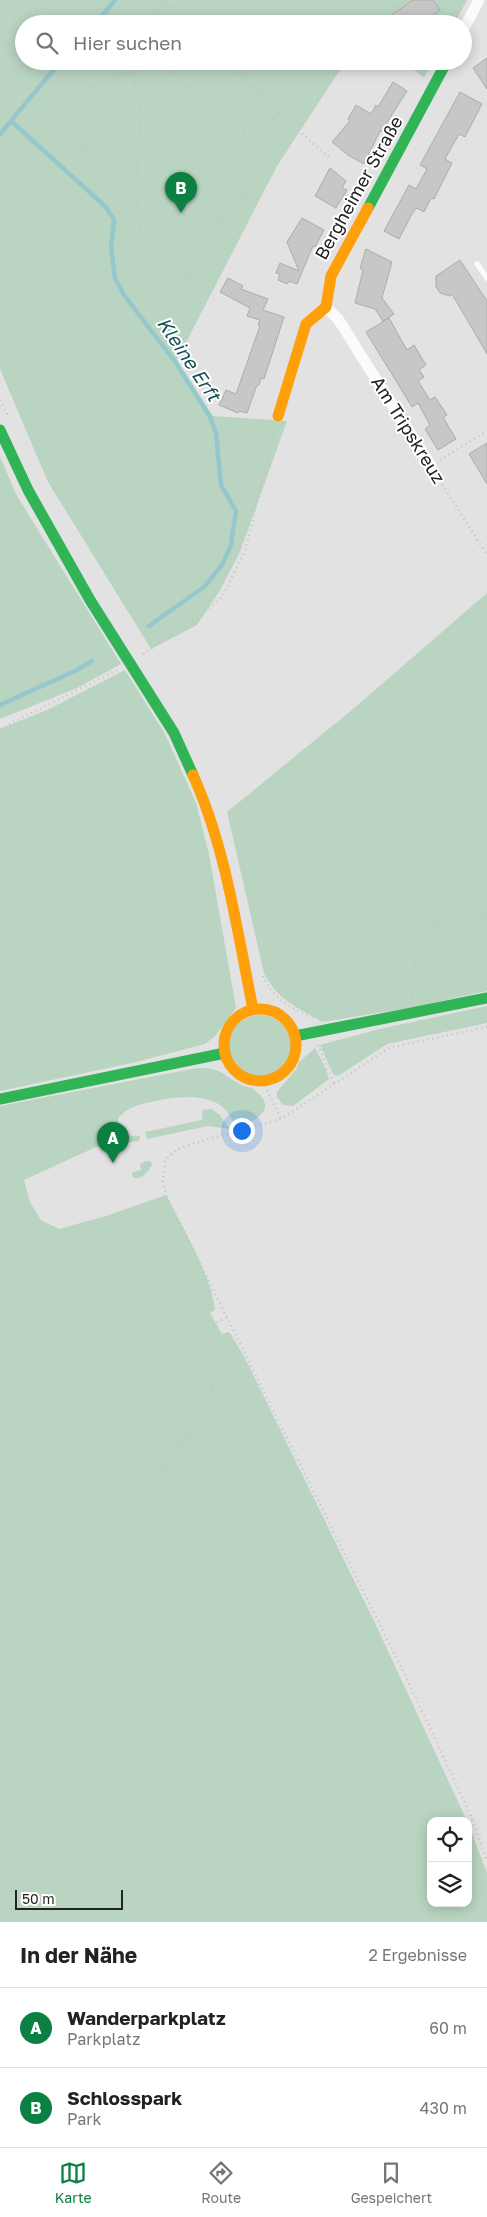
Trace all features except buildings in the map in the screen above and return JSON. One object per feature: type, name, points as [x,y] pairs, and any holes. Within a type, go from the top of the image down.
[{"type":"street","points":[[471,15],[479,0]]},
{"type":"street","name":"Bergheimer Straße","points":[[326,307],[331,276],[442,70]]},
{"type":"street","points":[[278,416],[306,324],[326,307]]},
{"type":"street","name":"Am Tripskreuz","points":[[326,307],[338,319],[431,466]]},
{"type":"street","points":[[0,430],[28,490],[76,575],[174,733],[205,801],[222,862],[253,1009]]},
{"type":"street","points":[[295,1036],[313,1034],[487,998]]},
{"type":"street","points":[[253,1009],[262,1009],[281,1016],[290,1025],[295,1036],[296,1049],[292,1061],[284,1072],[272,1078],[263,1080],[248,1079],[237,1072],[228,1061],[225,1052],[225,1036],[232,1022],[244,1012],[253,1009]]},
{"type":"street","points":[[0,1098],[225,1052]]},
{"type":"lane","points":[[477,264],[487,278]]},
{"type":"path","points":[[150,15],[162,0],[178,15]]},
{"type":"path","points":[[391,11],[406,0]]},
{"type":"path","points":[[132,70],[140,115],[135,195],[143,240],[155,260],[177,277],[192,275],[210,231],[247,194],[255,180],[256,166],[254,153],[242,132],[210,112],[184,82],[166,70]]},
{"type":"path","points":[[135,195],[83,147],[72,134],[68,121],[77,98],[109,80],[141,70]]},
{"type":"path","points":[[237,70],[262,94],[279,114],[329,157]]},
{"type":"path","points":[[242,132],[279,114]]},
{"type":"path","points":[[0,730],[111,673],[195,620],[222,597],[245,551],[278,416]]},
{"type":"path","points":[[431,466],[487,430]]},
{"type":"path","name":"Am Tripskreuz","points":[[431,466],[487,555]]},
{"type":"path","points":[[311,1018],[359,940],[487,914]]},
{"type":"path","points":[[411,1001],[415,962],[437,924]]},
{"type":"path","points":[[487,1027],[389,1048],[281,1119],[188,1145],[170,1155],[164,1166],[163,1182],[166,1196],[411,1685],[468,1810],[487,1862]]},
{"type":"path","points":[[313,1034],[334,1083]]},
{"type":"path","points":[[263,1080],[281,1119]]},
{"type":"path","points":[[0,1605],[155,1477],[198,1421],[209,1399],[214,1377],[210,1337],[216,1323],[227,1317]]},
{"type":"green space","points":[[0,0],[467,0],[459,15],[15,15],[15,70],[340,70],[277,166],[177,360],[213,416],[287,421],[240,552],[219,592],[197,625],[151,649],[48,482],[0,369]]},
{"type":"green space","points":[[414,70],[428,70],[424,78]]},
{"type":"green space","points":[[0,457],[17,496],[121,664],[77,688],[0,719]]},
{"type":"green space","points":[[487,593],[487,991],[408,1008],[322,1022],[282,997],[264,973],[227,812],[353,709]]},
{"type":"green space","points":[[125,670],[165,734],[196,803],[209,854],[236,1008],[215,1036],[205,1044],[136,1062],[0,1091],[0,729],[49,709]]},
{"type":"green space","points":[[487,1006],[487,1023],[387,1044],[338,1076],[333,1074],[320,1045],[380,1029]]},
{"type":"green space","points":[[260,1015],[272,1018],[282,1024],[288,1034],[291,1046],[288,1058],[282,1068],[272,1074],[260,1077],[248,1074],[238,1068],[232,1058],[229,1046],[232,1034],[238,1024],[248,1018]]},
{"type":"green space","points":[[315,1048],[329,1079],[293,1106],[283,1105],[277,1097],[277,1092],[297,1068],[299,1062]]},
{"type":"green space","points":[[197,1068],[221,1072],[252,1089],[265,1103],[265,1109],[262,1114],[251,1122],[237,1128],[224,1108],[213,1101],[203,1098],[165,1099],[133,1107],[118,1118],[119,1135],[140,1136],[139,1141],[96,1147],[24,1180],[30,1202],[41,1220],[59,1229],[106,1216],[166,1195],[208,1282],[215,1310],[210,1313],[222,1334],[228,1332],[231,1334],[248,1364],[374,1621],[465,1817],[427,1817],[427,1907],[472,1907],[472,1834],[487,1873],[487,1922],[0,1922],[0,1106]]},
{"type":"green space","points":[[211,1109],[220,1115],[230,1129],[208,1126],[147,1139],[145,1132],[202,1120],[203,1110]]},
{"type":"green space","points":[[150,1161],[152,1164],[149,1170],[143,1176],[134,1178],[132,1176],[133,1172],[141,1170],[140,1164]]},
{"type":"waterway","points":[[102,15],[115,0]]},
{"type":"waterway","points":[[0,134],[53,70]]},
{"type":"waterway","name":"Kleine Erft","points":[[11,121],[106,207],[114,220],[111,246],[115,278],[124,295],[176,363],[210,417],[216,433],[221,485],[236,511],[231,545],[222,565],[205,586],[149,626]]},
{"type":"waterway","name":"Kleine Erft","points":[[0,705],[77,670],[92,661]]},
{"type":"traffic: fast","points":[[368,208],[442,70]]},
{"type":"traffic: fast","points":[[0,430],[28,490],[90,600],[174,733],[193,775]]},
{"type":"traffic: fast","points":[[295,1036],[487,998]]},
{"type":"traffic: fast","points":[[0,1099],[225,1053]]},
{"type":"traffic: slow","points":[[278,416],[306,324],[326,307],[331,276],[368,208]]},
{"type":"traffic: slow","points":[[193,775],[214,831],[222,861],[236,920],[253,1009]]},
{"type":"traffic: slow","points":[[260,1009],[280,1015],[290,1025],[296,1045],[290,1065],[280,1075],[260,1081],[240,1075],[230,1065],[224,1045],[230,1025],[240,1015],[260,1009]]},
{"type":"place","name":"Schlosspark","points":[[181,213]]},
{"type":"place","name":"Wanderparkplatz","points":[[113,1163]]}]
